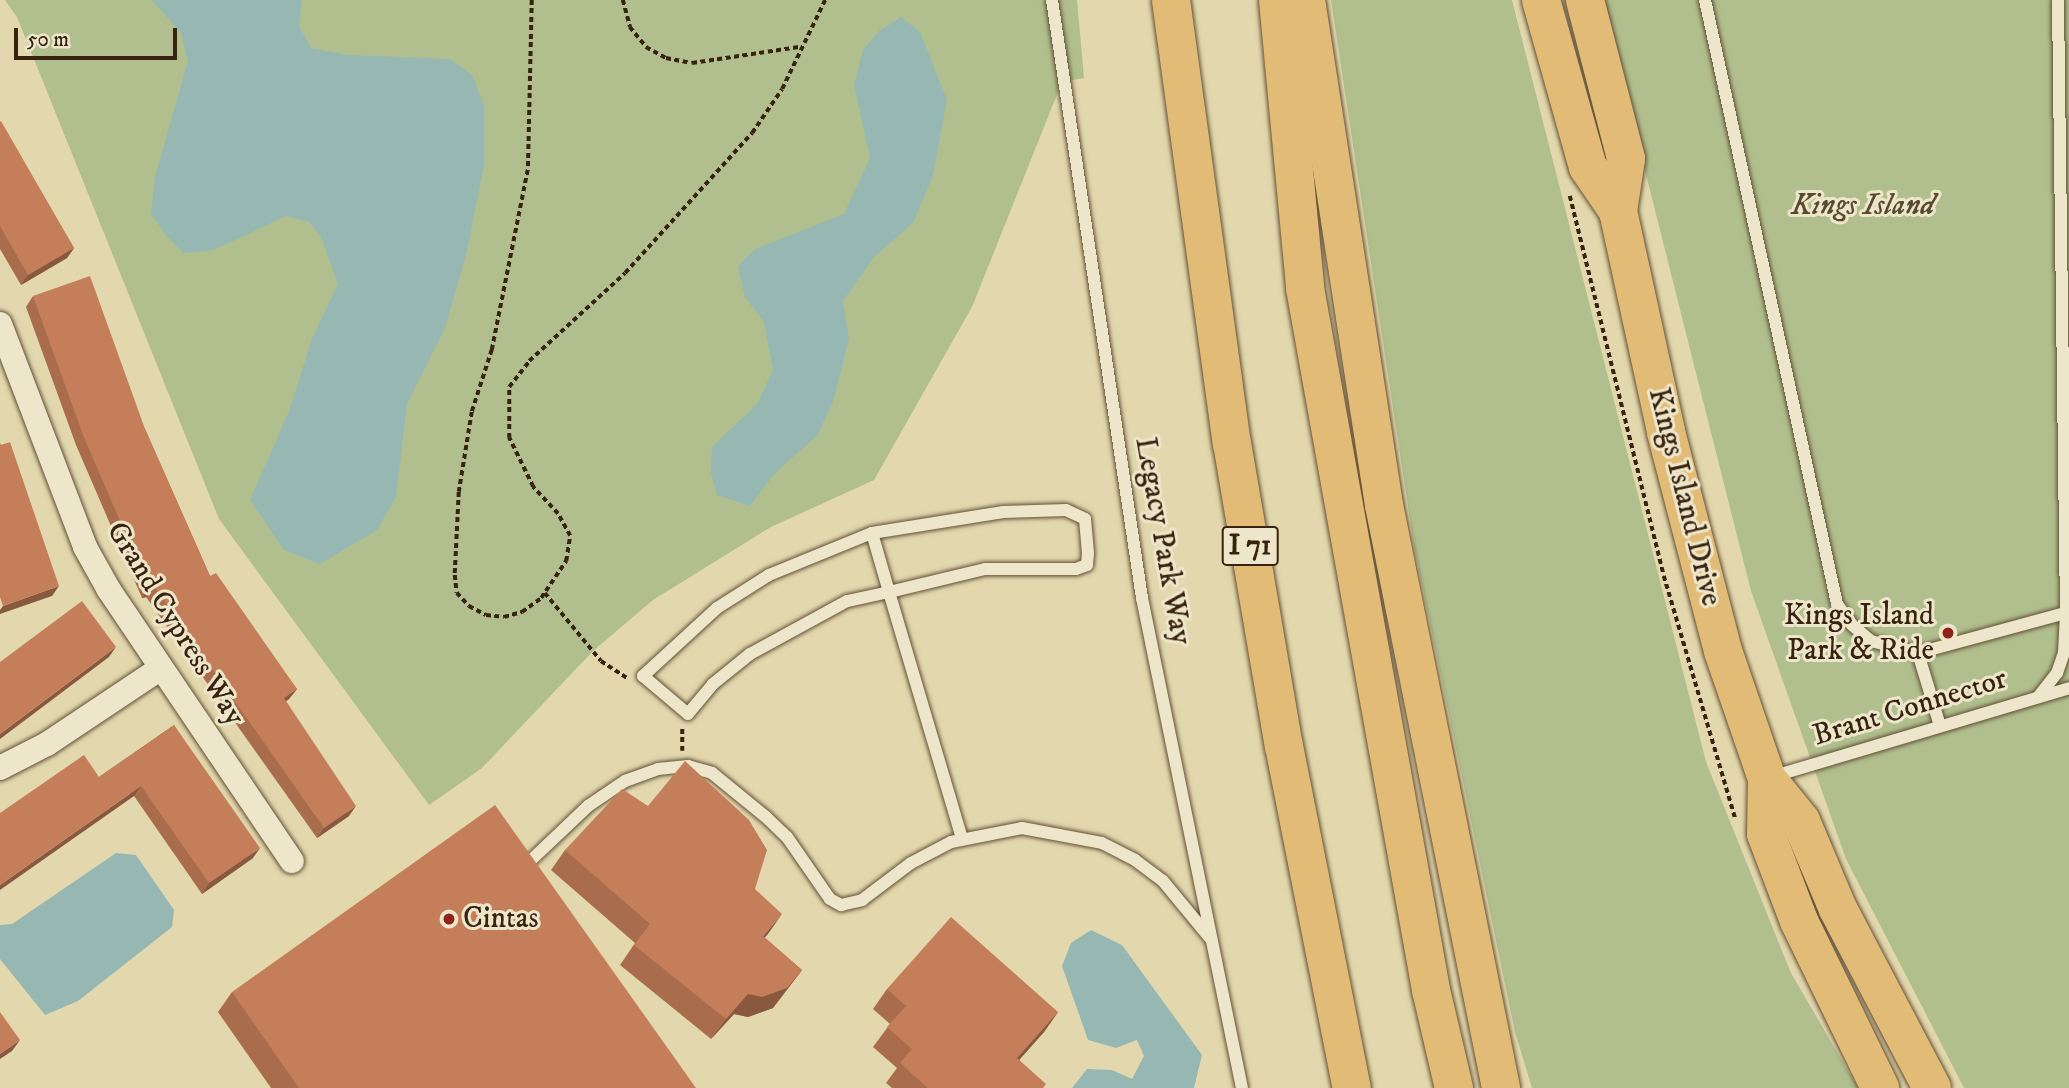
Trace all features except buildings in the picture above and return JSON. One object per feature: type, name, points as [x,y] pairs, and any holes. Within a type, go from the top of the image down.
[{"type":"main road","name":"I 71","points":[[1171,0],[1232,443],[1284,747],[1352,1088]]},
{"type":"main road","points":[[1278,0],[1306,288],[1431,990],[1454,1088]]},
{"type":"main road","points":[[1306,0],[1384,505],[1487,1034],[1501,1088]]},
{"type":"main road","name":"Kings Island Drive","points":[[1541,0],[1588,167],[1618,211]]},
{"type":"main road","name":"Kings Island Drive","points":[[1585,0],[1626,159],[1618,211],[1666,432],[1716,625],[1767,779],[1766,834],[1799,921],[1880,1088]]},
{"type":"main road","name":"Kings Island Drive","points":[[1767,779],[1801,821],[1838,909],[1932,1088]]},
{"type":"main road","points":[[1487,1034],[1514,1088]]},
{"type":"street","name":"Grand Cypress Way","points":[[0,324],[85,547],[161,668],[292,861]]},
{"type":"street","points":[[0,768],[47,744],[161,668]]},
{"type":"lane","name":"Legacy Park Way","points":[[1052,0],[1142,597],[1242,1088]]},
{"type":"lane","points":[[1705,0],[1837,604],[1852,625],[1871,641],[1918,653],[2067,613]]},
{"type":"lane","points":[[2039,696],[2057,673],[2064,653],[2067,613],[2058,0]]},
{"type":"lane","points":[[1066,510],[1085,519],[1087,565],[1076,569],[985,569],[848,601],[797,625],[713,684],[688,715],[643,676],[709,615],[769,575],[872,533],[1003,512],[1066,510]]},
{"type":"lane","points":[[872,533],[962,839]]},
{"type":"lane","points":[[1918,653],[1940,726]]},
{"type":"lane","name":"Brant Connector","points":[[1767,779],[2069,688]]},
{"type":"lane","points":[[528,863],[588,806],[625,781],[658,769],[688,766],[712,773],[766,817],[787,837],[830,899],[842,905],[862,900],[911,863],[962,839],[1022,828],[1101,843],[1163,881],[1213,941]]},
{"type":"path","points":[[532,0],[534,85],[528,170],[492,350],[472,412],[459,492],[455,575],[457,593],[486,615],[522,612],[545,593],[566,561],[570,536],[558,514],[533,487],[509,438],[509,387],[529,361],[625,273],[752,133],[782,89],[825,0]]},
{"type":"path","points":[[623,0],[630,27],[646,47],[666,58],[692,63],[800,47]]},
{"type":"path","points":[[545,593],[601,661],[625,679],[643,676]]},
{"type":"path","points":[[682,757],[688,715]]},
{"type":"green space","points":[[5,0],[1077,0],[1084,78],[1062,82],[972,307],[874,480],[771,527],[653,600],[593,651],[482,768],[429,805],[219,519],[17,17]]},
{"type":"green space","points":[[1331,0],[1512,0],[1706,762],[1791,973],[1858,1088],[1532,1088],[1515,1032],[1414,546]]},
{"type":"green space","name":"Kings Island","points":[[1602,0],[2069,0],[2069,1088],[1964,1088],[1846,859],[1751,591]]},
{"type":"water","points":[[152,0],[302,0],[299,26],[311,48],[348,55],[450,59],[472,75],[484,105],[484,166],[466,255],[445,328],[407,404],[396,497],[377,530],[320,564],[284,550],[250,500],[289,411],[313,336],[338,284],[321,237],[309,222],[286,216],[214,250],[183,253],[151,214],[155,177],[188,61],[181,33]]},
{"type":"water","points":[[901,17],[920,32],[947,100],[933,175],[913,223],[875,256],[843,301],[849,339],[833,402],[817,436],[775,473],[750,506],[717,495],[711,473],[712,447],[757,404],[773,370],[764,322],[745,297],[738,266],[755,249],[844,214],[870,158],[854,85],[863,50],[879,31]]},
{"type":"water","points":[[116,853],[136,855],[174,910],[172,927],[78,1001],[45,1015],[0,959],[0,925],[12,924]]},
{"type":"water","points":[[1091,930],[1122,945],[1202,1055],[1194,1088],[1072,1088],[1087,1069],[1112,1070],[1132,1079],[1144,1056],[1137,1040],[1116,1048],[1088,1040],[1062,966],[1071,943]]},
{"type":"place","name":"Kings Island Park & Ride","points":[[1948,633]]},
{"type":"place","name":"Cintas","points":[[449,919]]}]
